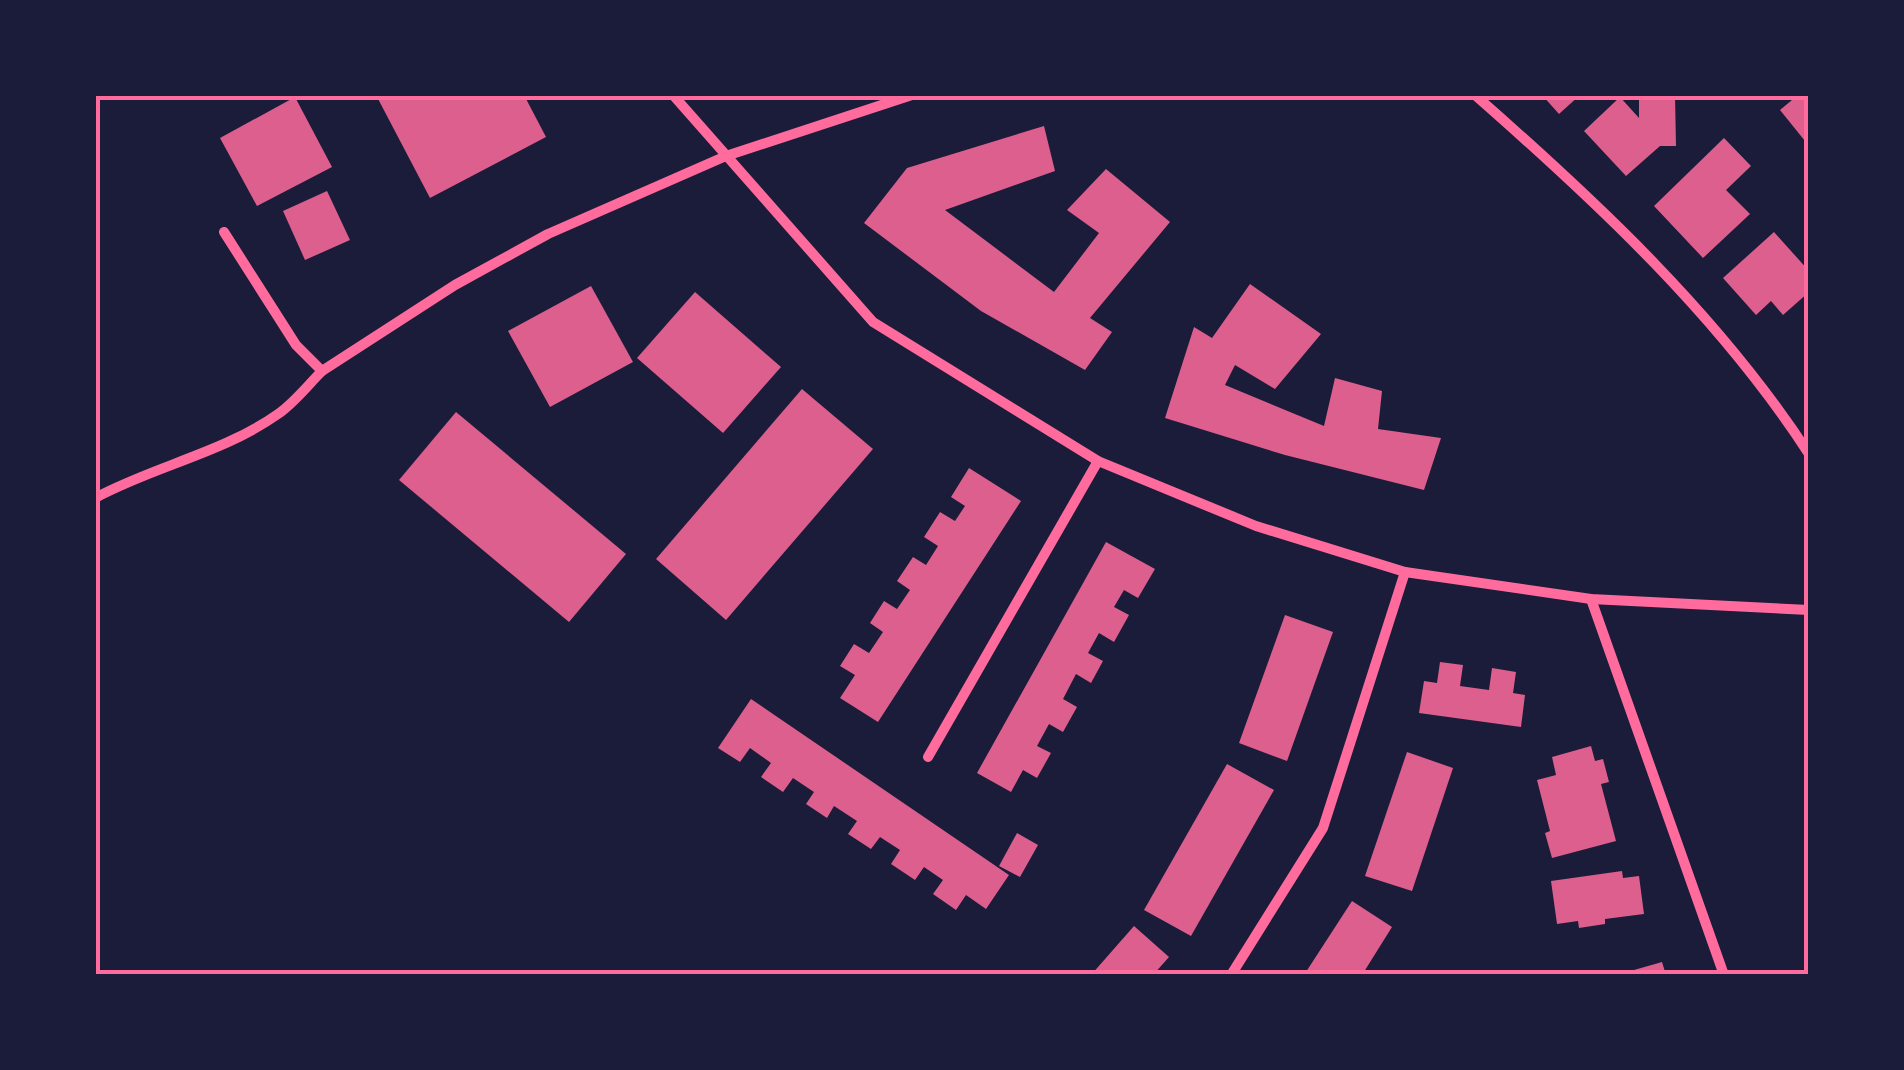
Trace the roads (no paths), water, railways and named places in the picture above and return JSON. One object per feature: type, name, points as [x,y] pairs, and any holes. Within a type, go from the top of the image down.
[{"type":"street","points":[[673,95],[873,322],[1098,461],[1256,526],[1405,572],[1591,599],[1809,610]]},
{"type":"street","points":[[95,498],[131,479],[238,437],[280,413],[322,371],[455,285],[548,234],[726,156],[912,95]]},
{"type":"street","points":[[1475,95],[1562,171],[1688,298],[1782,414],[1809,454]]},
{"type":"street","points":[[224,232],[296,346],[322,371]]},
{"type":"street","points":[[928,757],[1098,461]]},
{"type":"street","points":[[1231,975],[1323,828],[1405,572]]},
{"type":"street","points":[[1591,599],[1724,975]]}]
